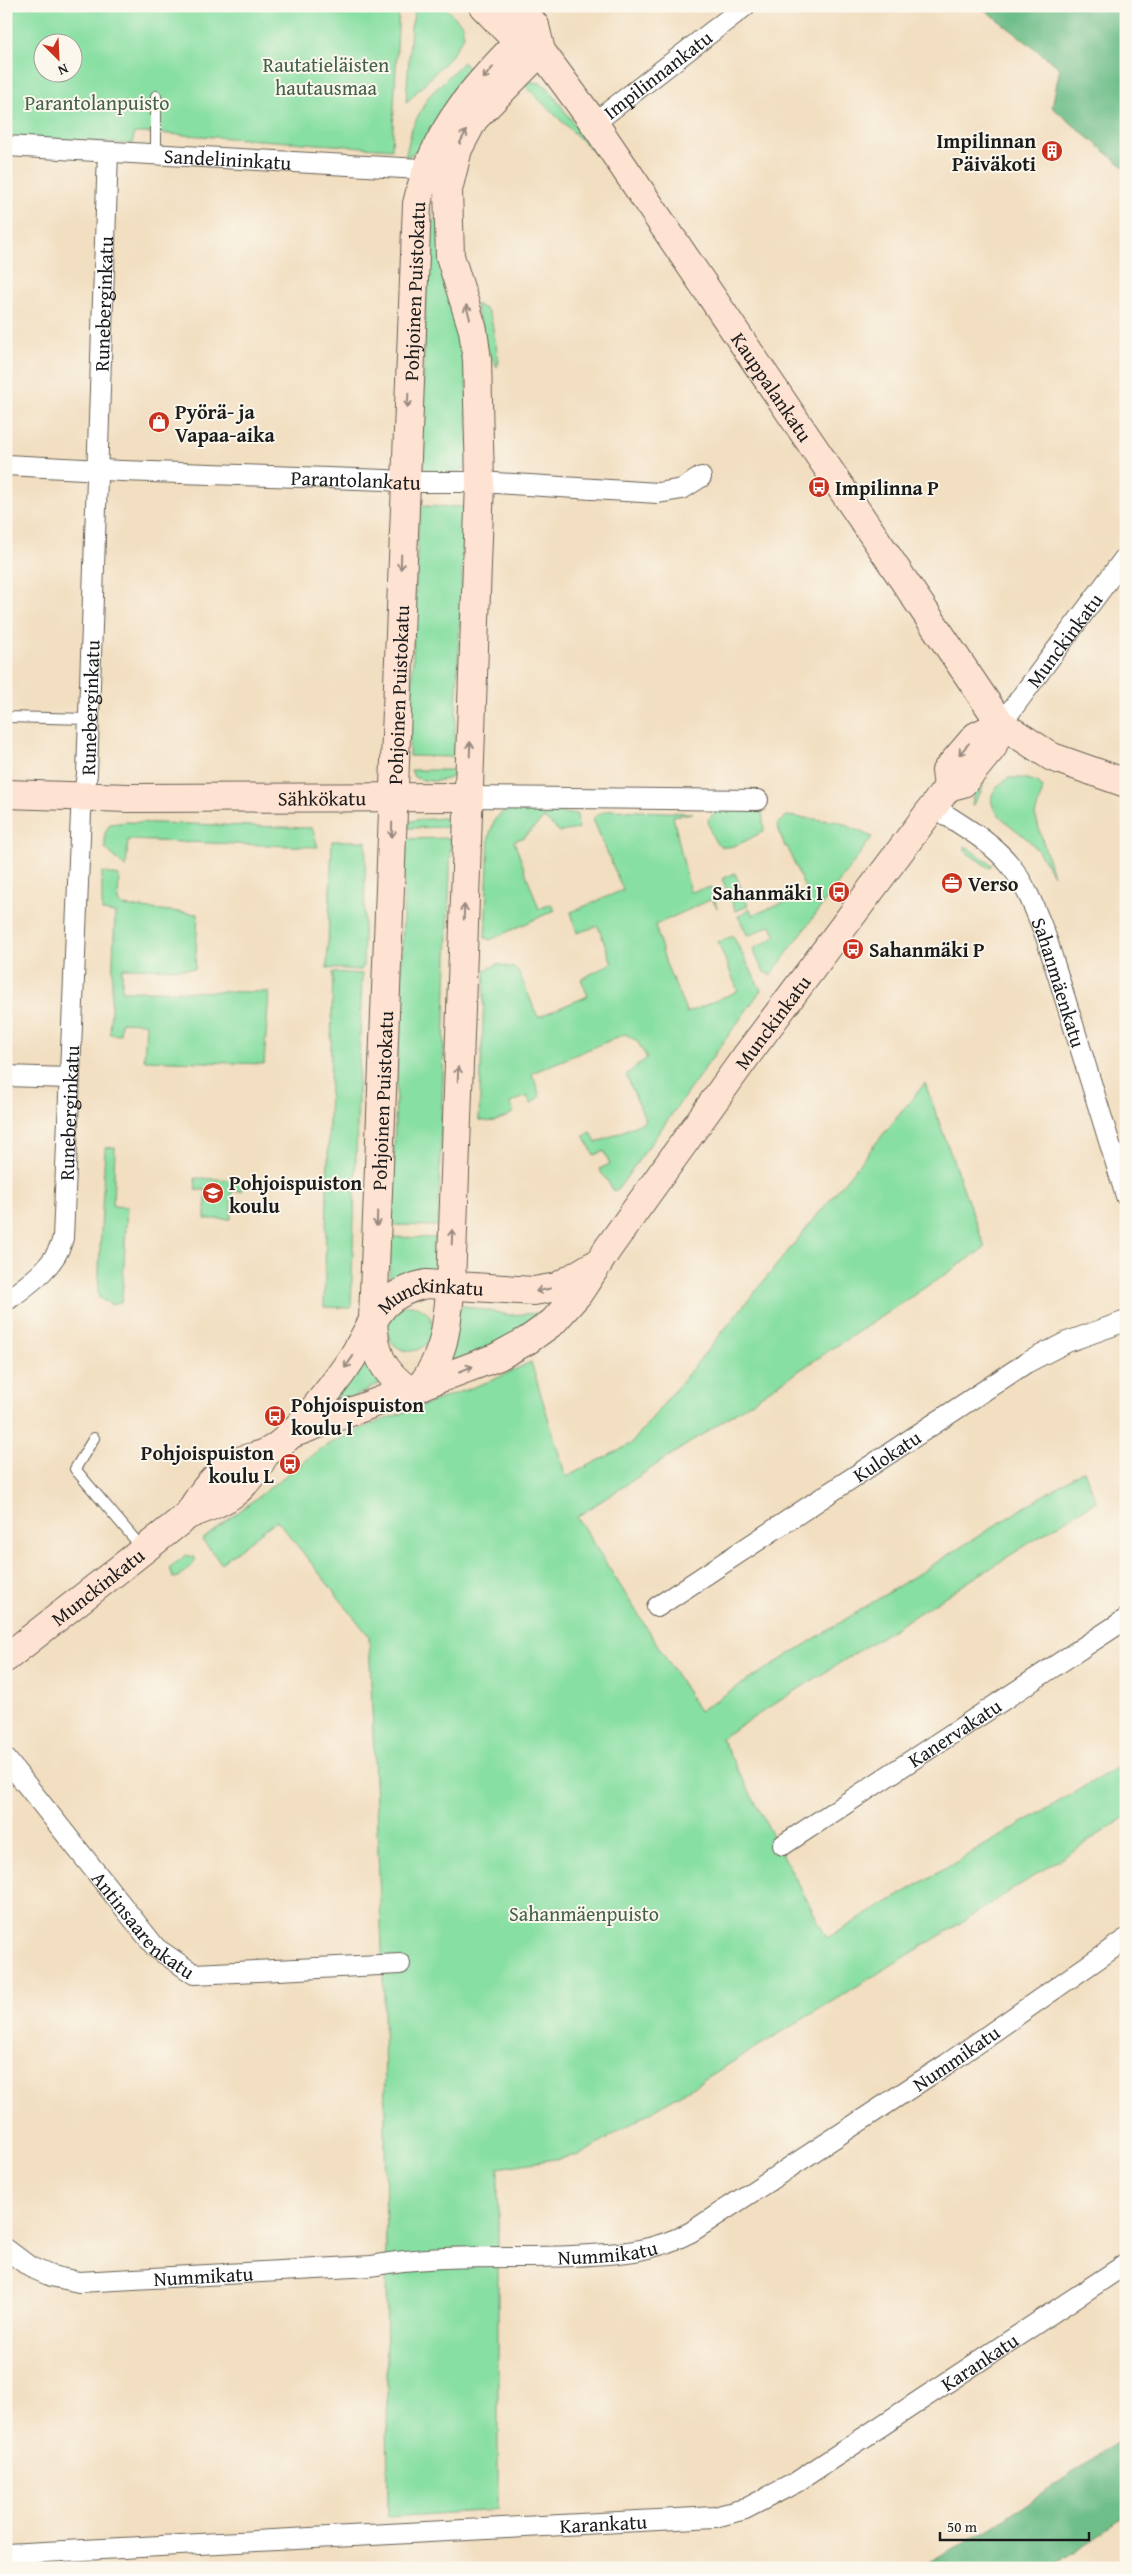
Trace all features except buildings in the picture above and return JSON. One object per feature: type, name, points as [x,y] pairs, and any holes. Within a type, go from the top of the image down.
[{"type":"street","name":"Kauppalankatu","points":[[483,6],[528,32],[594,123],[1001,724]]},
{"type":"street","name":"Impilinnankatu","points":[[594,123],[745,6]]},
{"type":"street","name":"Pohjoinen Puistokatu","points":[[439,170],[447,213],[450,256],[473,330],[478,360],[480,482],[451,1285],[440,1354],[435,1367],[415,1388],[390,1373],[377,1354],[373,1339],[373,1318],[416,211],[439,170],[458,149],[474,119],[505,85],[528,32]]},
{"type":"street","name":"Sandelininkatu","points":[[6,146],[439,170]]},
{"type":"street","name":"Runeberginkatu","points":[[6,1301],[52,1261],[60,1250],[63,1238],[68,1078],[82,798],[87,774],[108,152]]},
{"type":"street","name":"Parantolankatu","points":[[6,465],[405,482],[480,482],[658,493],[682,489],[701,477]]},
{"type":"street","name":"Munckinkatu","points":[[289,1435],[497,1357],[528,1340],[553,1322],[578,1294],[747,1055],[940,797],[964,782],[992,748],[1001,724],[1126,556]]},
{"type":"street","points":[[1001,724],[1052,758],[1126,782]]},
{"type":"street","name":"Sähkökatu","points":[[6,794],[82,798],[469,797],[758,800]]},
{"type":"street","name":"Sahanmäenkatu","points":[[940,797],[1002,856],[1020,880],[1032,901],[1046,937],[1126,1196]]},
{"type":"street","points":[[6,1076],[68,1078]]},
{"type":"street","name":"Munckinkatu","points":[[6,1658],[188,1515],[222,1503],[252,1478],[266,1453],[289,1435],[324,1396],[354,1355],[373,1318],[395,1296],[410,1287],[426,1284],[534,1291],[557,1287],[601,1259]]},
{"type":"street","name":"Kulokatu","points":[[657,1607],[1026,1363],[1068,1342],[1126,1321]]},
{"type":"street","name":"Kanervakatu","points":[[783,1846],[1126,1620]]},
{"type":"street","name":"Antinsaarenkatu","points":[[6,1759],[156,1948],[194,1974],[400,1964]]},
{"type":"street","name":"Nummikatu","points":[[6,2249],[30,2267],[51,2276],[79,2282],[235,2275],[372,2266],[400,2262],[512,2259],[646,2251],[669,2244],[691,2232],[947,2064],[1126,1939]]},
{"type":"street","name":"Karankatu","points":[[6,2554],[715,2517],[745,2509],[795,2484],[1126,2264]]},
{"type":"lane","points":[[156,96],[156,155]]},
{"type":"lane","points":[[6,717],[89,718]]},
{"type":"lane","points":[[94,1438],[75,1468],[144,1550]]},
{"type":"green space","name":"Rautatieläisten hautausmaa","points":[[6,6],[399,6],[392,149],[156,133],[134,133],[133,144],[6,136]]},
{"type":"green space","points":[[416,6],[444,6],[462,24],[464,36],[451,56],[406,103],[411,28]]},
{"type":"green space","points":[[980,6],[1126,6],[1126,169],[1052,107],[1060,68]]},
{"type":"green space","points":[[463,62],[475,75],[423,147],[405,158],[412,128],[428,97]]},
{"type":"green space","points":[[525,83],[540,83],[548,88],[596,154],[527,88]]},
{"type":"green space","points":[[429,220],[441,221],[464,318],[469,463],[459,471],[445,474],[431,471],[420,464]]},
{"type":"green space","points":[[475,304],[487,310],[491,318],[499,361],[497,367],[487,349]]},
{"type":"green space","points":[[419,506],[465,507],[454,757],[409,756]]},
{"type":"green space","points":[[411,770],[455,770],[453,776],[444,780],[434,781],[414,777]]},
{"type":"green space","points":[[984,775],[982,790],[972,806],[974,787]]},
{"type":"green space","points":[[1009,778],[1022,778],[1038,782],[1043,789],[1035,815],[1053,875],[1034,846],[1007,823],[993,806],[992,797],[996,788]]},
{"type":"green space","points":[[721,809],[762,811],[764,831],[736,845],[722,846],[716,842],[711,833],[708,820],[715,812]]},
{"type":"green space","points":[[505,810],[577,814],[578,829],[560,832],[544,818],[524,837],[514,841],[539,909],[551,904],[555,910],[490,940],[485,938],[489,836],[495,819]]},
{"type":"green space","points":[[610,810],[693,813],[673,816],[690,892],[711,887],[717,908],[712,899],[655,925],[666,964],[687,1013],[738,991],[718,942],[733,936],[761,990],[618,1189],[614,1191],[599,1169],[610,1164],[604,1151],[594,1155],[584,1136],[591,1132],[596,1143],[646,1121],[626,1075],[647,1058],[637,1041],[625,1034],[532,1073],[540,1096],[531,1104],[527,1096],[510,1103],[514,1112],[505,1117],[493,1121],[479,1120],[485,970],[498,964],[517,969],[538,1017],[588,996],[581,979],[612,963],[598,926],[577,933],[571,912],[623,890],[593,819],[598,814]]},
{"type":"green space","points":[[787,816],[839,822],[872,837],[771,975],[763,971],[753,949],[776,937],[771,925],[748,936],[738,916],[750,909],[753,915],[807,893],[787,846],[785,847],[777,824]]},
{"type":"green space","points":[[443,818],[449,821],[451,827],[407,828],[408,822]]},
{"type":"green space","points":[[127,822],[312,828],[318,847],[128,840],[126,868],[105,848],[105,833],[110,824]]},
{"type":"green space","points":[[451,838],[438,1226],[391,1225],[406,839]]},
{"type":"green space","points":[[332,841],[366,841],[363,967],[361,970],[327,968]]},
{"type":"green space","points":[[965,846],[992,865],[989,868],[965,851]]},
{"type":"green space","points":[[102,872],[119,876],[118,902],[123,906],[198,914],[195,969],[122,968],[122,991],[269,992],[264,1064],[144,1060],[146,1023],[121,1022],[120,1035],[110,1034],[115,913],[102,911]]},
{"type":"green space","points":[[735,873],[748,906],[736,911],[722,879]]},
{"type":"green space","points":[[333,972],[362,974],[351,1308],[324,1307]]},
{"type":"green space","name":"Sahanmäenpuisto","points":[[925,1083],[985,1248],[577,1517],[699,1711],[1084,1470],[1096,1501],[721,1738],[827,1938],[1126,1762],[1126,1817],[954,1927],[580,2155],[498,2168],[498,2510],[388,2517],[384,1997],[369,1636],[277,1520],[221,1563],[202,1540],[320,1449],[356,1430],[493,1380],[531,1362],[566,1477],[631,1444]]},
{"type":"green space","points":[[115,1147],[113,1206],[127,1207],[122,1301],[112,1305],[99,1298],[98,1292],[105,1148]]},
{"type":"green space","points":[[195,1178],[242,1180],[242,1191],[232,1191],[231,1219],[205,1219],[206,1190],[196,1190]]},
{"type":"green space","points":[[390,1237],[437,1238],[436,1272],[389,1285]]},
{"type":"green space","points":[[406,1305],[414,1305],[423,1309],[429,1315],[433,1328],[429,1341],[423,1347],[414,1351],[406,1351],[397,1347],[391,1341],[387,1332],[387,1324],[391,1315],[397,1309]]},
{"type":"green space","points":[[460,1305],[509,1315],[541,1313],[544,1315],[523,1333],[445,1365]]},
{"type":"green space","points":[[364,1356],[374,1373],[385,1381],[337,1405],[332,1401]]},
{"type":"green space","points":[[186,1555],[194,1557],[196,1561],[179,1577],[173,1578],[170,1568]]},
{"type":"green space","points":[[1126,2436],[1126,2516],[1060,2561],[1048,2568],[920,2568],[993,2527]]},
{"type":"place","name":"Impilinnan Päiväkoti","points":[[1052,151]]},
{"type":"place","name":"Pyörä- ja Vapaa-aika","points":[[159,422]]},
{"type":"place","name":"Impilinna P","points":[[819,487]]},
{"type":"place","name":"Verso","points":[[952,883]]},
{"type":"place","name":"Sahanmäki I","points":[[839,892]]},
{"type":"place","name":"Sahanmäki P","points":[[853,949]]},
{"type":"place","name":"Pohjoispuiston koulu","points":[[213,1193]]},
{"type":"place","name":"Pohjoispuiston koulu I","points":[[275,1416]]},
{"type":"place","name":"Pohjoispuiston koulu L","points":[[290,1464]]},
{"type":"park label","name":"Parantolanpuisto","points":[[97,102]]}]
